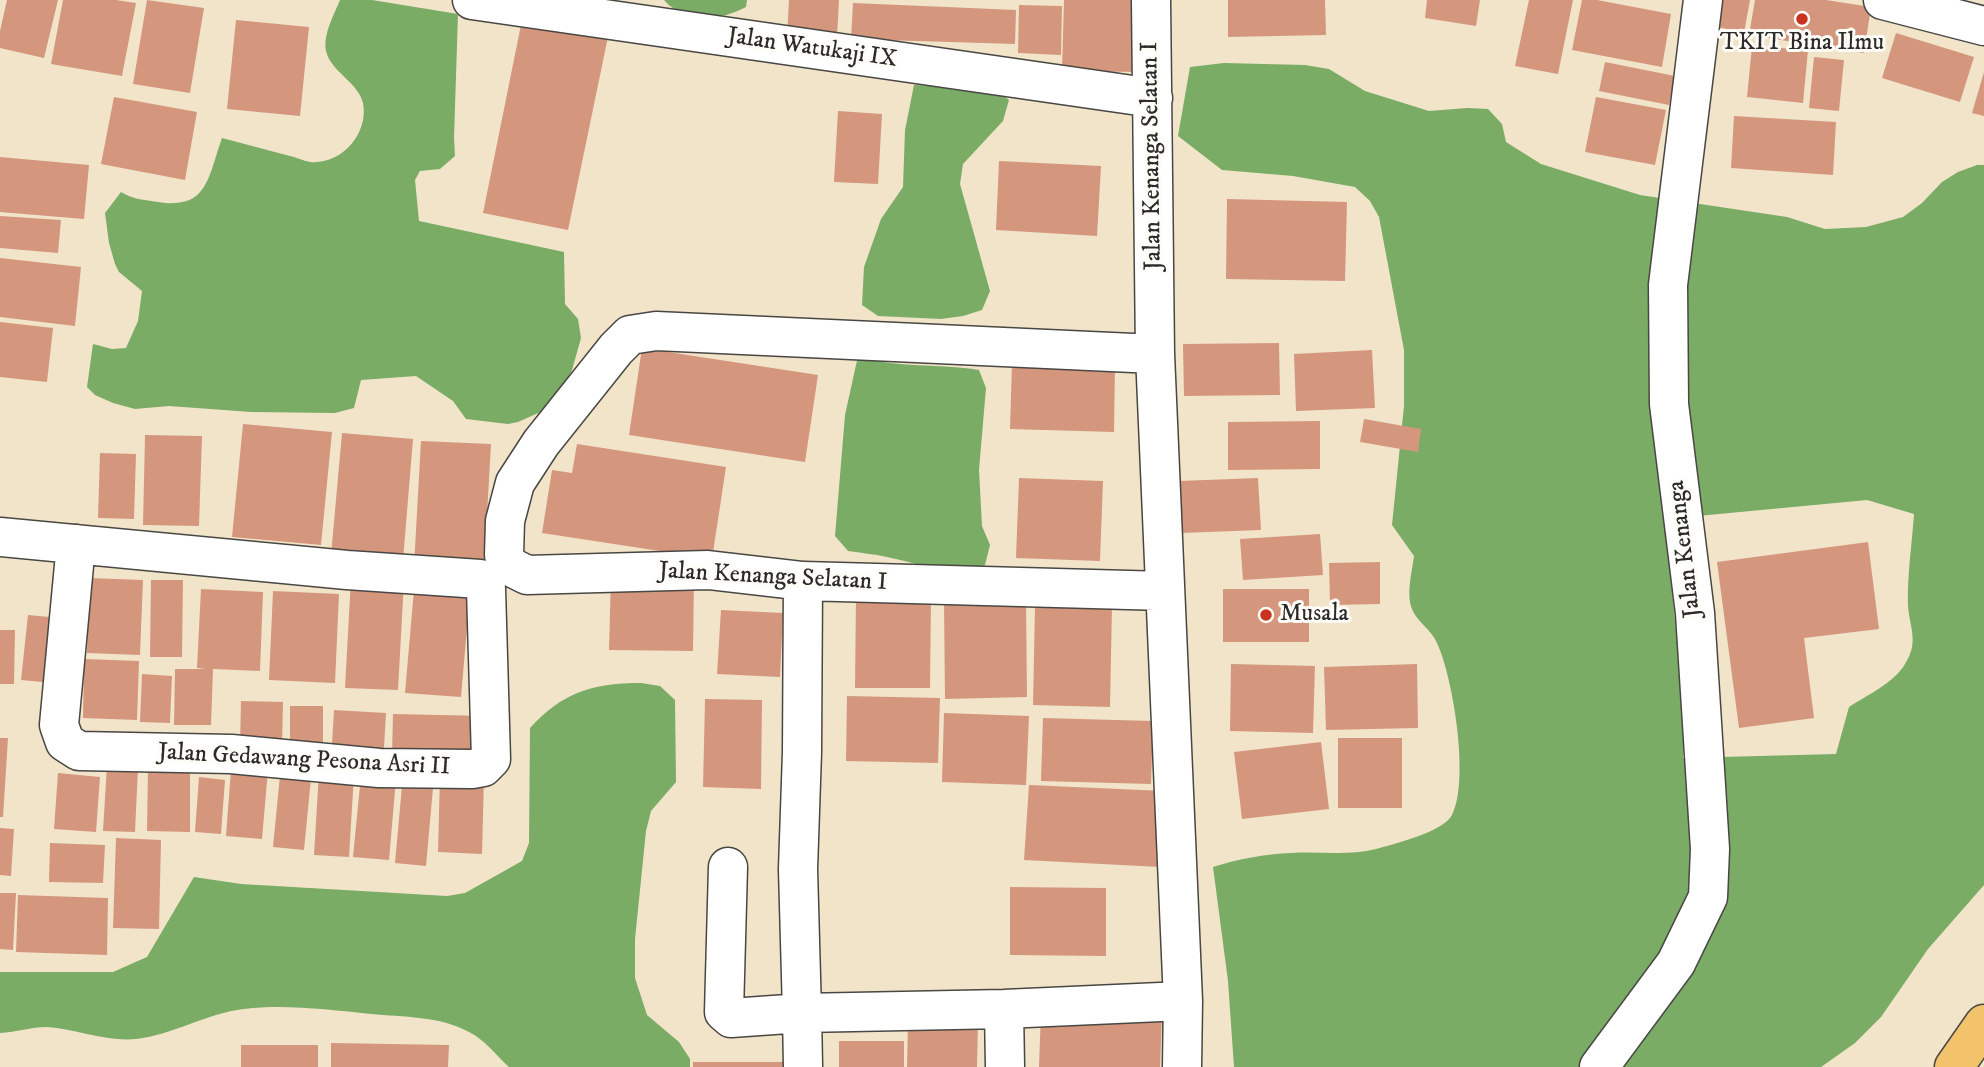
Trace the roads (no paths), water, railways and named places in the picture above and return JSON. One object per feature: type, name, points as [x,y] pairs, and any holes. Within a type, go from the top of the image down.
[{"type":"highway","points":[[1954,1067],[1984,1024]]},
{"type":"street","name":"Jalan Watukaji IX","points":[[472,0],[1153,98]]},
{"type":"street","name":"Jalan Kenanga Selatan I","points":[[1151,0],[1155,354],[1184,1001],[1182,1067]]},
{"type":"street","name":"Jalan Kenanga","points":[[1599,1067],[1676,963],[1708,897],[1710,849],[1695,613],[1668,404],[1668,285],[1703,0]]},
{"type":"street","points":[[1883,0],[1984,26]]},
{"type":"street","name":"Jalan Kenanga Selatan I","points":[[1155,354],[656,331],[630,335],[541,443],[515,483],[505,521],[503,555],[509,566],[527,575],[708,570],[803,581],[1165,592]]},
{"type":"street","name":"Jalan Gedawang Pesona Asri II","points":[[0,537],[76,544],[347,570],[480,579],[485,582],[486,589],[491,759],[482,767],[472,769],[379,768],[231,754],[79,751],[65,742],[59,726],[76,544]]},
{"type":"street","points":[[803,581],[798,869],[803,1067]]},
{"type":"street","points":[[728,867],[724,1013],[731,1018],[802,1013],[1004,1009],[1184,1001]]},
{"type":"street","points":[[1004,1009],[1005,1067]]},
{"type":"place","name":"TKIT Bina Ilmu","points":[[1802,19]]},
{"type":"place","name":"Musala","points":[[1266,615]]}]
